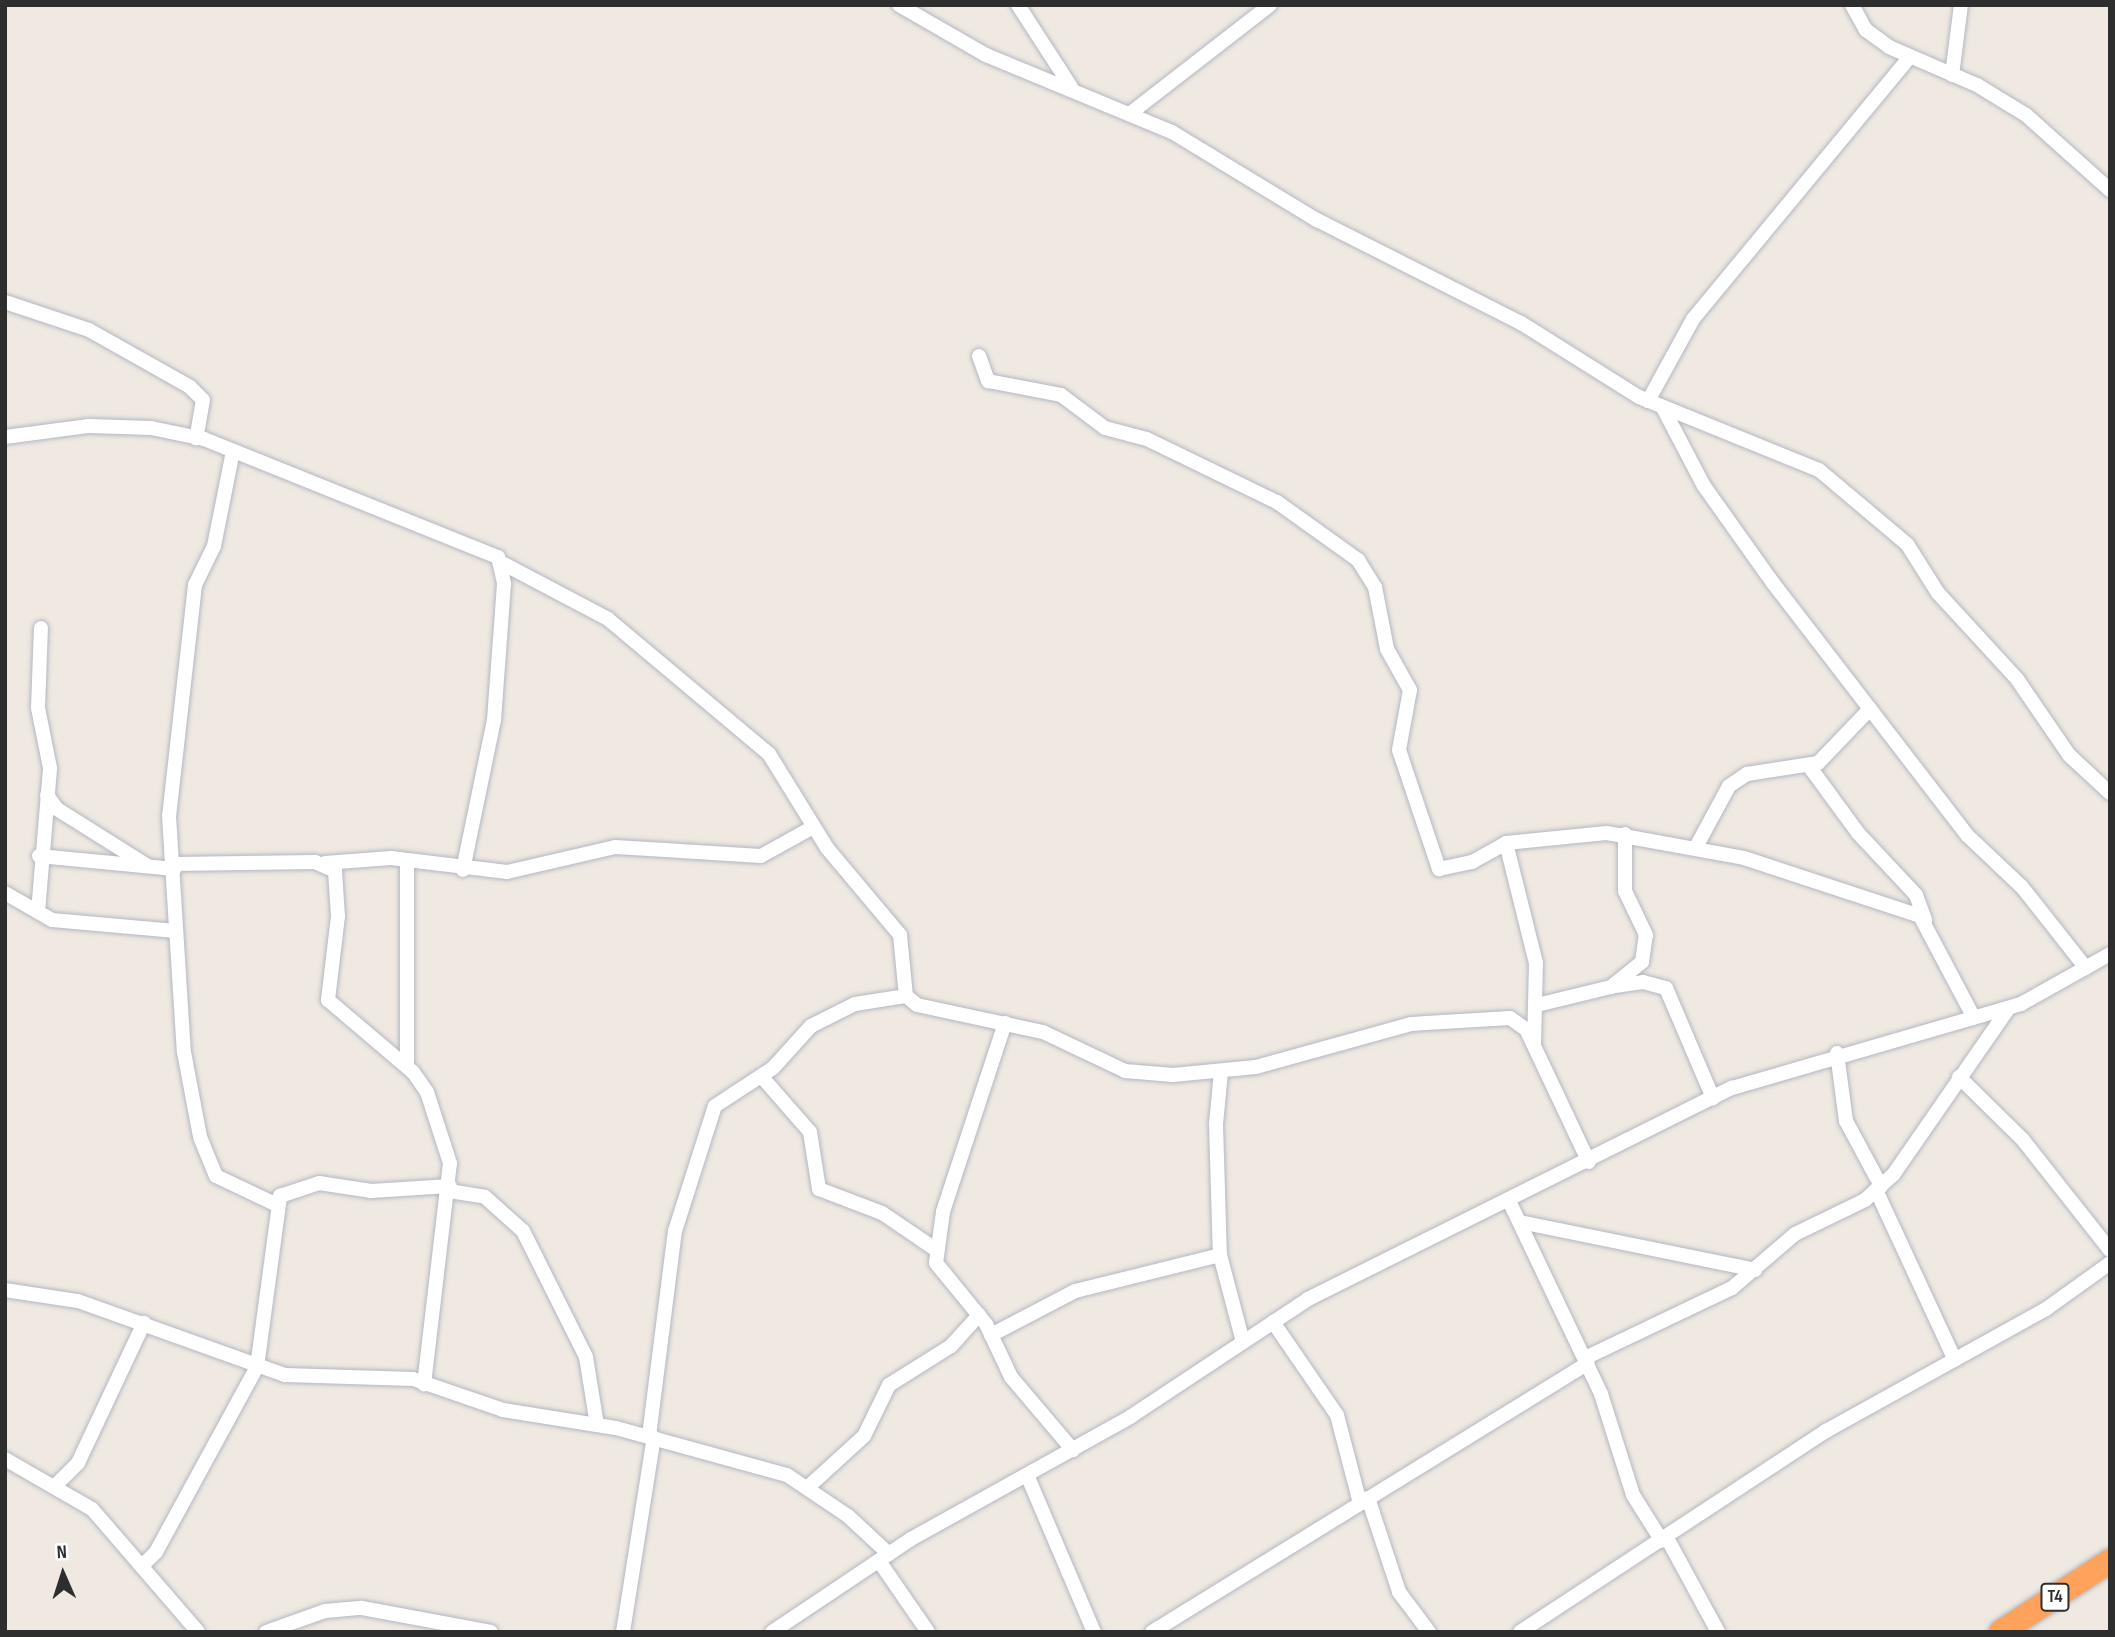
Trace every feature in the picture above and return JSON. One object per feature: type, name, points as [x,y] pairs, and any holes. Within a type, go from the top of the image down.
[{"type":"highway","name":"T4","points":[[2001,1632],[2110,1561]]},
{"type":"street","points":[[899,5],[986,55],[1132,111],[1317,220],[1521,323],[1648,401],[1809,464],[1883,520],[2017,679],[2070,755],[2110,793]]},
{"type":"street","points":[[1018,5],[1071,87]]},
{"type":"street","points":[[1132,111],[1270,5]]},
{"type":"street","points":[[1852,5],[1866,30],[1910,57],[1952,75],[2026,115],[2110,190]]},
{"type":"street","points":[[1952,75],[1961,5]]},
{"type":"street","points":[[1648,401],[1693,318],[1910,57]]},
{"type":"street","points":[[5,302],[89,330],[190,387],[203,400],[196,438]]},
{"type":"street","points":[[979,356],[988,381],[1061,395],[1105,428],[1154,442],[1278,502],[1358,560],[1375,587],[1387,649],[1410,690],[1399,750],[1432,860],[1439,869],[1456,868],[1506,844],[1625,834],[1696,847],[1906,908],[1928,928]]},
{"type":"street","points":[[1663,408],[1731,526],[1968,836],[2022,887],[2086,968]]},
{"type":"street","points":[[5,437],[89,426],[196,438],[502,563],[608,619],[682,676],[769,754],[813,827],[900,935],[906,996]]},
{"type":"street","points":[[233,451],[220,522],[195,585],[170,772],[176,931],[189,1087],[207,1162],[216,1176],[277,1205]]},
{"type":"street","points":[[463,870],[494,720],[502,563]]},
{"type":"street","points":[[38,912],[38,856],[50,768],[38,708],[41,628]]},
{"type":"street","points":[[1696,847],[1729,786],[1747,774],[1809,766],[1840,746],[1870,709]]},
{"type":"street","points":[[1809,766],[1849,823],[1916,895],[1928,928],[1974,1018]]},
{"type":"street","points":[[47,795],[57,809],[148,866]]},
{"type":"street","points":[[38,856],[174,867],[325,863],[361,857],[463,870],[507,872],[615,847],[761,856],[813,827]]},
{"type":"street","points":[[1611,987],[1632,973],[1647,948],[1625,891],[1625,834]]},
{"type":"street","points":[[1506,844],[1528,916],[1537,1005],[1534,1049]]},
{"type":"street","points":[[407,862],[407,1066]]},
{"type":"street","points":[[325,863],[335,871],[338,896],[328,999],[407,1066],[438,1122],[449,1189],[424,1384]]},
{"type":"street","points":[[5,893],[38,912],[62,921],[176,931]]},
{"type":"street","points":[[772,1632],[884,1558],[1073,1450],[1273,1322],[1713,1098],[1838,1054],[2008,1009],[2110,954]]},
{"type":"street","points":[[1537,1005],[1643,982],[1666,988],[1713,1098]]},
{"type":"street","points":[[623,1632],[682,1206],[715,1106],[762,1077],[811,1026],[855,1004],[906,996],[933,1011],[1005,1023],[1059,1038],[1125,1072],[1221,1072],[1411,1024],[1489,1015],[1520,1022],[1589,1163]]},
{"type":"street","points":[[1152,1632],[1587,1361],[1695,1307],[1755,1270],[1795,1234],[1840,1215],[1879,1188],[2008,1009]]},
{"type":"street","points":[[1005,1023],[935,1249],[940,1275],[979,1315],[1011,1377],[1073,1450]]},
{"type":"street","points":[[1838,1054],[1846,1121],[1879,1188],[1955,1360]]},
{"type":"street","points":[[1221,1072],[1216,1124],[1220,1255],[1243,1342]]},
{"type":"street","points":[[762,1077],[810,1132],[818,1189],[882,1213],[935,1249]]},
{"type":"street","points":[[1959,1077],[2028,1146],[2110,1250]]},
{"type":"street","points":[[142,1566],[156,1552],[257,1367],[277,1205],[290,1189],[319,1183],[371,1191],[449,1189],[485,1197],[523,1231],[586,1357],[597,1425]]},
{"type":"street","points":[[1510,1202],[1587,1361],[1633,1495],[1665,1540],[1718,1632]]},
{"type":"street","points":[[1520,1222],[1755,1270]]},
{"type":"street","points":[[991,1335],[1075,1291],[1220,1255]]},
{"type":"street","points":[[1520,1632],[1665,1540],[1826,1431],[2046,1309],[2110,1264]]},
{"type":"street","points":[[5,1290],[78,1301],[144,1323],[257,1367],[319,1378],[383,1374],[540,1419],[597,1425],[651,1436],[787,1475],[807,1488],[884,1558],[928,1632]]},
{"type":"street","points":[[807,1488],[864,1436],[889,1385],[951,1346],[979,1315]]},
{"type":"street","points":[[1273,1322],[1337,1415],[1364,1501],[1399,1592],[1429,1632]]},
{"type":"street","points":[[54,1487],[78,1463],[144,1323]]},
{"type":"street","points":[[5,1460],[92,1509],[198,1632]]},
{"type":"street","points":[[1027,1475],[1094,1632]]},
{"type":"street","points":[[266,1632],[325,1611],[362,1608],[491,1632]]}]
